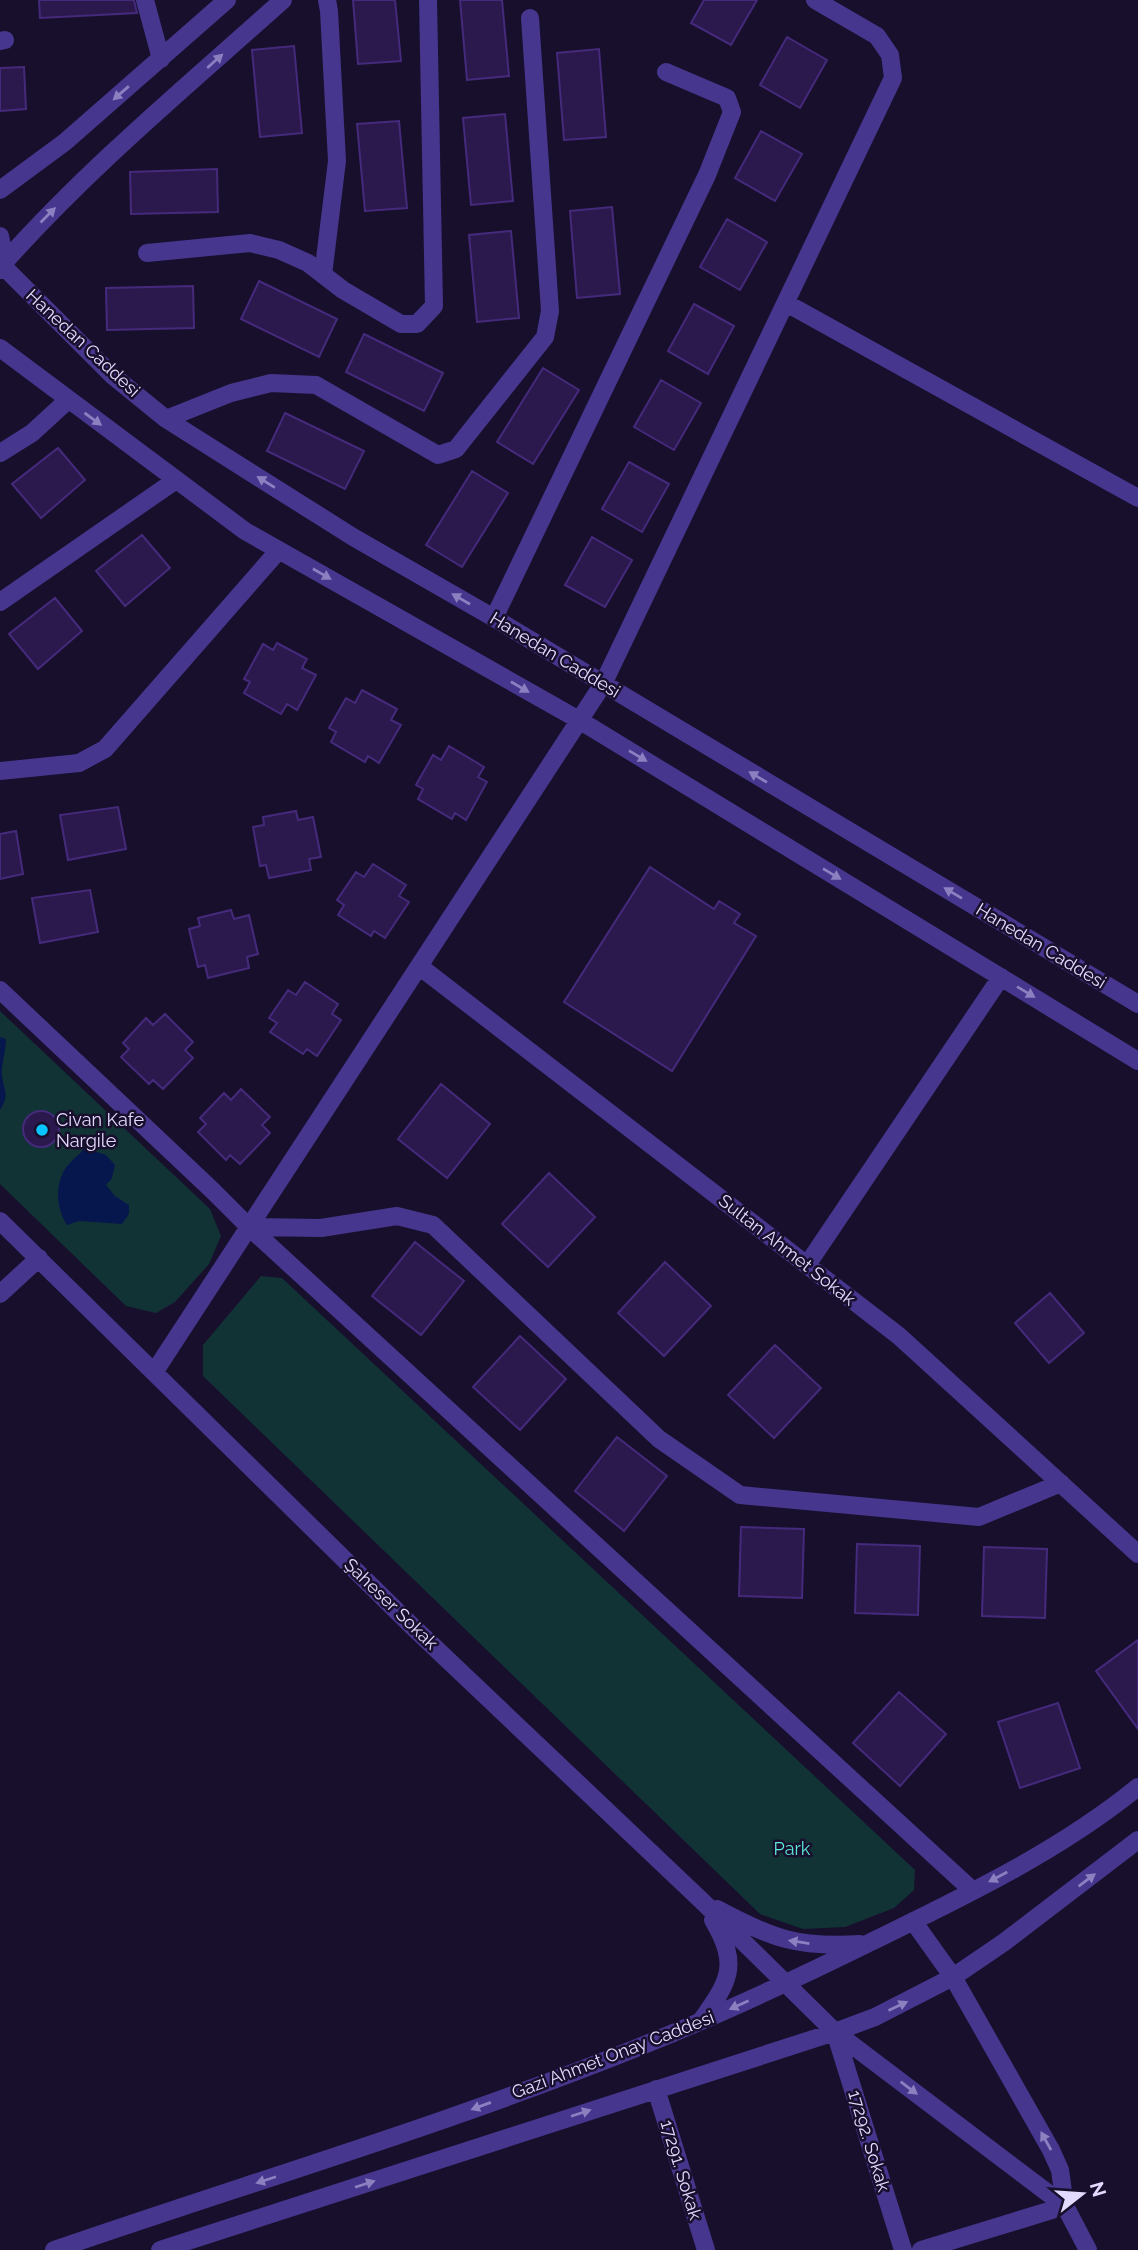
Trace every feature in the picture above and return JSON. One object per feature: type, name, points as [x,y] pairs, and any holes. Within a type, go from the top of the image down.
[{"type":"street","points":[[145,0],[161,59]]},
{"type":"street","points":[[0,190],[65,142],[227,0]]},
{"type":"street","points":[[1,268],[83,179],[283,0]]},
{"type":"street","points":[[323,275],[337,161],[327,0]]},
{"type":"street","points":[[147,253],[250,243],[279,250],[308,263],[343,290],[401,324],[417,324],[434,306],[428,0]]},
{"type":"street","points":[[155,1371],[603,684],[894,78],[890,55],[877,36],[815,0]]},
{"type":"street","points":[[166,419],[230,393],[271,383],[316,385],[438,455],[456,449],[545,337],[550,311],[530,18]]},
{"type":"street","points":[[494,618],[707,175],[732,112],[727,98],[666,72]]},
{"type":"street","points":[[0,236],[3,251],[1,268]]},
{"type":"street","name":"Hanedan Caddesi","points":[[1,268],[111,375],[166,419],[353,537],[494,618],[1138,1004]]},
{"type":"street","points":[[786,303],[1138,498]]},
{"type":"street","points":[[0,348],[246,531],[579,720],[1138,1060]]},
{"type":"street","points":[[0,453],[32,433],[68,400]]},
{"type":"street","points":[[0,602],[176,480]]},
{"type":"street","points":[[0,772],[79,763],[105,749],[279,550]]},
{"type":"street","name":"Sultan Ahmet Sokak","points":[[419,967],[899,1336],[1138,1554]]},
{"type":"street","points":[[807,1265],[1001,977]]},
{"type":"street","points":[[0,990],[249,1227],[973,1891]]},
{"type":"street","points":[[249,1227],[321,1228],[397,1216],[433,1225],[659,1438],[740,1495],[979,1517],[1061,1483]]},
{"type":"street","name":"Şaheser Sokak","points":[[0,1221],[412,1626],[703,1902],[835,2032],[1065,2206]]},
{"type":"street","points":[[0,1294],[39,1258]]},
{"type":"street","name":"Gazi Ahmet Onay Caddesi","points":[[54,2250],[397,2136],[700,2022],[785,1984],[973,1891],[1063,1840],[1138,1787]]},
{"type":"street","points":[[160,2250],[875,2017],[953,1978],[1138,1840]]},
{"type":"street","points":[[703,1902],[767,1934],[795,1943],[832,1946],[867,1944]]},
{"type":"street","points":[[700,2022],[725,1986],[729,1961],[724,1938],[703,1902]]},
{"type":"street","points":[[913,1922],[953,1978],[1051,2150],[1060,2170],[1065,2206],[1088,2250]]},
{"type":"street","name":"17292. Sokak","points":[[835,2032],[903,2250]]},
{"type":"street","name":"17291. Sokak","points":[[656,2089],[706,2250]]},
{"type":"street","points":[[921,2250],[1065,2206]]},
{"type":"green space","points":[[0,1011],[210,1209],[221,1236],[209,1264],[175,1302],[156,1313],[126,1306],[0,1184]]},
{"type":"green space","name":"Park","points":[[261,1276],[282,1278],[915,1870],[914,1890],[894,1908],[845,1927],[803,1929],[760,1914],[203,1376],[203,1345]]},
{"type":"shaded area","points":[[0,1037],[6,1039],[2,1071],[6,1096],[0,1110]]},
{"type":"shaded area","points":[[85,1148],[106,1155],[115,1165],[112,1178],[106,1185],[115,1196],[129,1205],[129,1214],[122,1224],[79,1221],[67,1225],[64,1219],[58,1201],[60,1181],[66,1168]]},
{"type":"building","points":[[39,0],[134,0],[137,13],[40,18]]},
{"type":"building","points":[[353,0],[395,0],[401,61],[358,64]]},
{"type":"building","points":[[460,0],[502,0],[509,76],[467,80]]},
{"type":"building","points":[[704,0],[757,0],[731,45],[691,23]]},
{"type":"building","points":[[787,37],[827,60],[800,108],[760,85]]},
{"type":"building","points":[[294,46],[302,133],[260,137],[252,50]]},
{"type":"building","points":[[599,49],[606,137],[564,140],[557,53]]},
{"type":"building","points":[[24,67],[26,109],[0,111],[0,68]]},
{"type":"building","points":[[505,114],[513,201],[471,205],[463,118]]},
{"type":"building","points":[[399,121],[407,208],[365,211],[357,124]]},
{"type":"building","points":[[761,131],[802,154],[775,201],[735,178]]},
{"type":"building","points":[[217,169],[218,212],[131,214],[130,172]]},
{"type":"building","points":[[612,207],[620,294],[577,298],[570,211]]},
{"type":"building","points":[[727,219],[767,242],[740,290],[700,267]]},
{"type":"building","points":[[511,231],[519,318],[477,322],[469,235]]},
{"type":"building","points":[[259,281],[337,319],[319,357],[241,319]]},
{"type":"building","points":[[193,286],[194,328],[107,330],[106,288]]},
{"type":"building","points":[[694,304],[734,326],[708,374],[668,351]]},
{"type":"building","points":[[364,334],[443,373],[424,411],[346,372]]},
{"type":"building","points":[[543,368],[579,390],[533,464],[497,442]]},
{"type":"building","points":[[661,380],[701,403],[674,450],[634,427]]},
{"type":"building","points":[[285,413],[364,451],[345,489],[267,451]]},
{"type":"building","points":[[58,448],[85,480],[41,518],[12,484]]},
{"type":"building","points":[[629,462],[669,484],[642,532],[602,509]]},
{"type":"building","points":[[472,471],[508,493],[462,567],[426,545]]},
{"type":"building","points":[[142,535],[170,568],[125,606],[96,571]]},
{"type":"building","points":[[592,537],[632,560],[605,607],[565,585]]},
{"type":"building","points":[[55,598],[82,631],[38,669],[9,634]]},
{"type":"building","points":[[277,643],[307,659],[302,668],[316,675],[297,710],[287,704],[281,714],[244,693],[250,682],[244,679],[263,644],[273,650]]},
{"type":"building","points":[[362,690],[397,709],[391,720],[401,725],[379,763],[368,756],[365,762],[331,742],[336,732],[329,728],[346,698],[355,703]]},
{"type":"building","points":[[449,746],[484,767],[478,777],[487,782],[466,820],[455,813],[452,819],[418,799],[423,789],[416,785],[433,755],[441,760]]},
{"type":"building","points":[[118,807],[126,849],[68,860],[60,815]]},
{"type":"building","points":[[296,811],[298,820],[313,817],[321,857],[309,859],[311,870],[269,878],[266,865],[260,866],[253,827],[264,825],[263,817]]},
{"type":"building","points":[[16,831],[23,874],[0,879],[0,834]]},
{"type":"building","points":[[373,864],[406,885],[399,896],[409,902],[385,938],[374,931],[371,936],[338,915],[344,905],[337,900],[356,872],[364,877]]},
{"type":"building","points":[[650,867],[714,909],[719,901],[740,914],[734,923],[756,936],[672,1071],[564,1002]]},
{"type":"building","points":[[90,890],[98,932],[40,943],[32,898]]},
{"type":"building","points":[[231,910],[234,919],[249,915],[258,954],[247,957],[249,968],[208,978],[205,965],[198,967],[189,929],[200,926],[198,918]]},
{"type":"building","points":[[305,982],[338,1004],[332,1014],[341,1020],[317,1056],[307,1049],[303,1054],[270,1032],[277,1023],[269,1018],[288,990],[296,995]]},
{"type":"building","points":[[165,1014],[193,1042],[185,1050],[193,1058],[163,1089],[153,1080],[149,1084],[121,1057],[129,1049],[123,1043],[146,1018],[153,1025]]},
{"type":"building","points":[[441,1084],[490,1124],[447,1178],[398,1139]]},
{"type":"building","points":[[241,1089],[270,1117],[262,1125],[270,1133],[240,1164],[230,1155],[226,1160],[198,1132],[206,1124],[200,1118],[224,1093],[231,1100]]},
{"type":"building","name":"Civan Kafe Nargile","points":[[41,1111],[54,1116],[59,1129],[54,1142],[41,1147],[28,1142],[23,1129],[28,1116]]},
{"type":"building","points":[[549,1173],[595,1217],[548,1267],[502,1224]]},
{"type":"building","points":[[415,1242],[464,1281],[421,1335],[372,1296]]},
{"type":"building","points":[[665,1262],[711,1306],[664,1356],[618,1313]]},
{"type":"building","points":[[1050,1293],[1084,1333],[1049,1363],[1015,1323]]},
{"type":"building","points":[[520,1336],[566,1379],[520,1430],[473,1387]]},
{"type":"building","points":[[775,1345],[821,1388],[774,1438],[728,1395]]},
{"type":"building","points":[[617,1437],[667,1476],[624,1531],[575,1491]]},
{"type":"building","points":[[741,1527],[804,1529],[802,1598],[739,1596]]},
{"type":"building","points":[[857,1544],[920,1546],[918,1615],[855,1613]]},
{"type":"building","points":[[984,1547],[1047,1549],[1045,1618],[982,1616]]},
{"type":"building","points":[[1138,1640],[1138,1729],[1096,1671]]},
{"type":"building","points":[[899,1692],[946,1734],[900,1786],[853,1743]]},
{"type":"building","points":[[1058,1703],[1080,1768],[1020,1788],[998,1722]]},
{"type":"place","name":"Civan Kafe Nargile","points":[[42,1130]]}]
